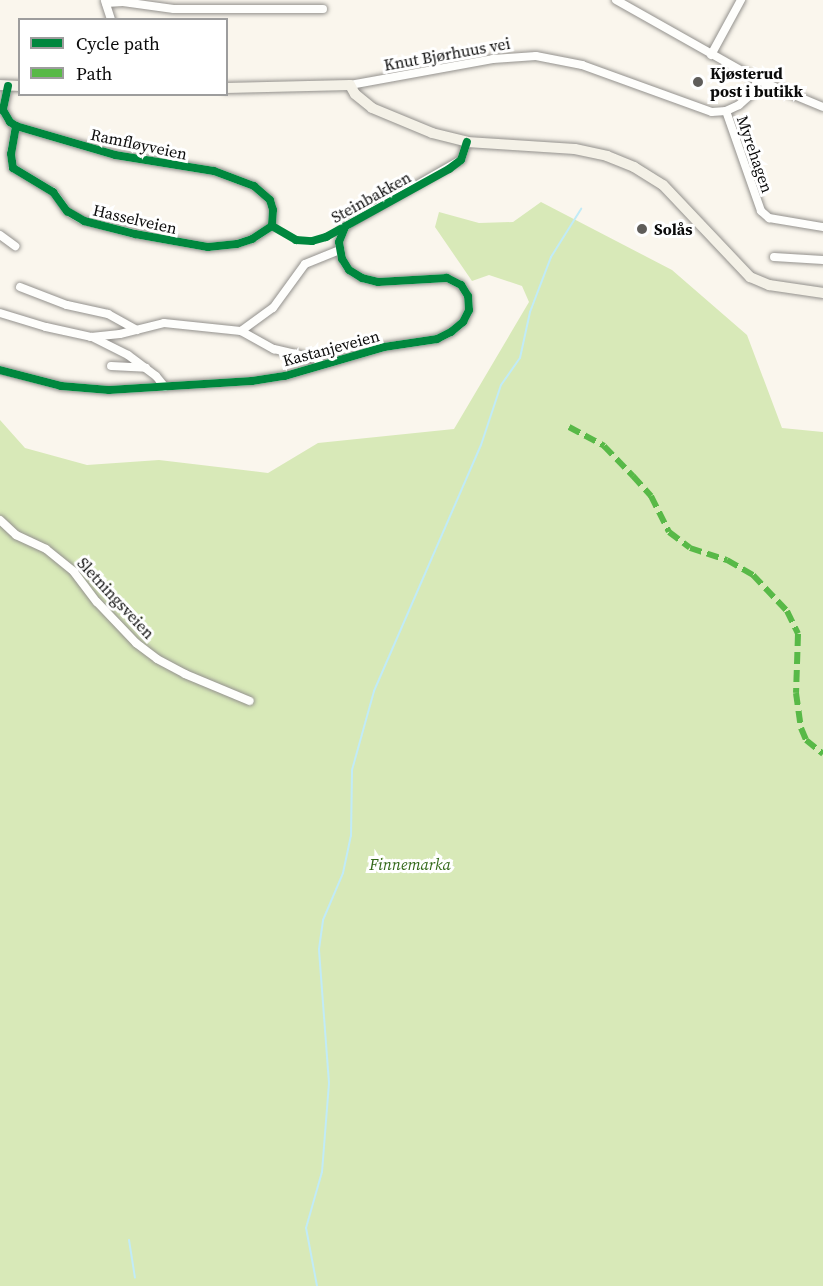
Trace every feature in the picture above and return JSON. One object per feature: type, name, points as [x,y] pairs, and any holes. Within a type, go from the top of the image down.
[{"type":"main road","name":"Knut Bjørhuus vei","points":[[228,88],[350,85]]},
{"type":"main road","points":[[350,85],[360,99],[386,115],[415,127],[467,142],[575,149],[621,161],[646,173],[671,193],[737,266],[750,277],[769,285],[823,293]]},
{"type":"street","points":[[616,0],[758,80],[823,107]]},
{"type":"street","points":[[711,55],[741,0]]},
{"type":"street","points":[[110,18],[105,2],[123,2],[174,9],[323,9]]},
{"type":"street","name":"Knut Bjørhuus vei","points":[[350,85],[493,59],[536,56],[582,65],[705,111],[726,111]]},
{"type":"street","points":[[726,111],[745,100],[758,80]]},
{"type":"street","points":[[4,85],[3,110],[16,126]]},
{"type":"street","name":"Myrehagen","points":[[726,111],[761,212],[769,218],[823,226]]},
{"type":"street","name":"Ramfløyveien","points":[[16,126],[115,155],[214,171],[254,186],[270,200],[273,210],[272,226]]},
{"type":"street","name":"Hasselveien","points":[[16,126],[11,154],[14,169],[53,192],[67,211],[84,221],[135,234],[208,247],[237,244],[252,239],[272,226]]},
{"type":"street","name":"Steinbakken","points":[[340,250],[339,242],[345,227],[449,169],[461,160],[467,142]]},
{"type":"street","points":[[0,235],[15,246]]},
{"type":"street","points":[[241,331],[273,308],[305,264],[340,250]]},
{"type":"street","name":"Kastanjeveien","points":[[0,370],[61,386],[109,390],[252,381],[384,347],[437,339],[452,332],[463,322],[469,310],[468,296],[461,285],[447,278],[431,277],[378,282],[370,280],[350,270],[340,250]]},
{"type":"street","points":[[774,257],[823,261]]},
{"type":"street","points":[[20,287],[67,305],[108,314],[137,330]]},
{"type":"street","points":[[0,313],[46,327],[91,337],[128,355],[146,368],[165,387]]},
{"type":"street","points":[[91,337],[164,323],[241,331],[274,349],[317,360],[321,365]]},
{"type":"street","points":[[111,366],[146,368]]},
{"type":"street","name":"Sletningsveien","points":[[0,520],[16,535],[46,549],[75,572],[97,602],[136,643],[157,659],[185,674],[250,701]]},
{"type":"green space","name":"Finnemarka","points":[[541,202],[672,270],[747,335],[782,428],[823,432],[823,1286],[0,1286],[0,420],[25,448],[87,465],[159,460],[268,473],[318,443],[454,429],[529,302],[522,286],[489,275],[472,281],[435,227],[439,212],[479,223],[513,222]]},
{"type":"waterway","points":[[317,1286],[306,1228],[322,1172],[329,1083],[319,949],[323,920],[343,873],[351,836],[352,770],[374,691],[481,445],[501,385],[520,358],[530,312],[551,257],[581,209]]},
{"type":"waterway","points":[[129,1240],[135,1278]]},
{"type":"marked path","points":[[569,427],[604,446],[633,476],[651,496],[669,532],[690,548],[727,560],[753,575],[787,611],[798,634],[796,693],[801,728],[806,740],[823,754]]},
{"type":"cycle path","points":[[8,86],[3,110],[10,122],[16,126],[115,155],[214,171],[254,186],[270,200],[273,210],[272,226]]},
{"type":"cycle path","points":[[16,126],[11,154],[13,168],[53,192],[67,211],[84,221],[135,234],[208,247],[237,244],[252,239],[272,226]]},
{"type":"cycle path","points":[[272,226],[296,240],[312,241],[326,237],[449,169],[461,160],[467,142]]},
{"type":"cycle path","points":[[0,370],[61,386],[109,390],[252,381],[285,376],[384,347],[437,339],[451,332],[463,322],[469,310],[468,296],[461,285],[447,278],[378,282],[362,278],[349,270],[342,259],[339,242],[345,227]]},
{"type":"place","name":"Kjøsterud post i butikk","points":[[698,82]]},
{"type":"place","name":"Solås","points":[[642,229]]}]
